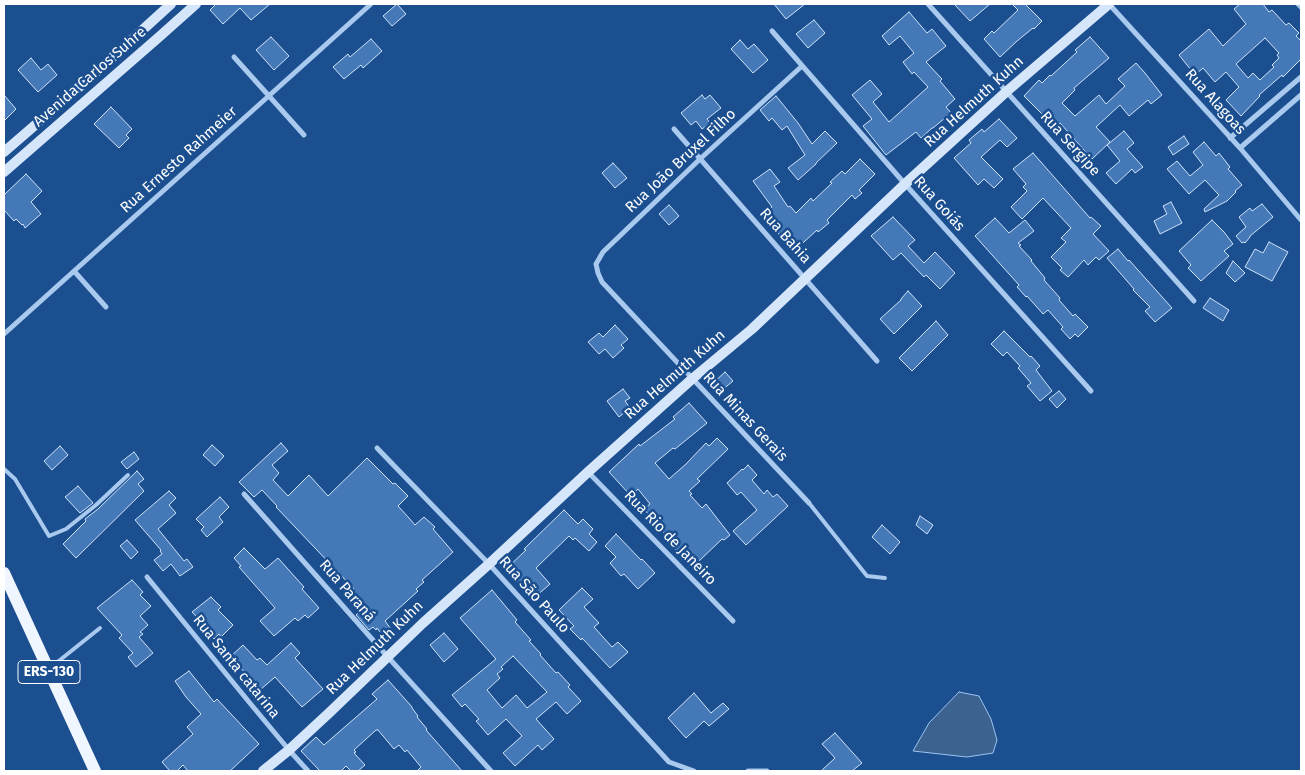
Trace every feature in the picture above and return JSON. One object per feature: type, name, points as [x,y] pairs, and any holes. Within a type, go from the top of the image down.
[{"type":"main road","name":"Avenida Carlos Suhre","points":[[4,152],[171,4]]},
{"type":"main road","name":"Rua Helmuth Kuhn","points":[[263,771],[329,713],[387,656],[588,472],[692,379],[752,329],[905,184],[1006,92],[1109,4]]},
{"type":"main road","name":"Avenida Carlos Suhre","points":[[4,172],[152,44],[193,5]]},
{"type":"main road","name":"ERS-130","points":[[4,573],[94,771]]},
{"type":"street","name":"Rua Ernesto Rahmeier","points":[[4,334],[371,4]]},
{"type":"street","name":"Rua Sergipe","points":[[928,4],[1194,301]]},
{"type":"street","name":"Rua Alagoas","points":[[1109,4],[1240,148],[1301,220]]},
{"type":"street","points":[[1298,4],[1301,7]]},
{"type":"street","name":"Rua Goiás","points":[[772,31],[905,184],[1091,391]]},
{"type":"street","points":[[234,57],[304,134]]},
{"type":"street","name":"Rua João Bruxel Filho","points":[[602,282],[596,264],[603,252],[700,159],[802,66]]},
{"type":"street","points":[[1230,138],[1301,77]]},
{"type":"street","points":[[1240,148],[1301,95]]},
{"type":"street","name":"Rua Bahia","points":[[674,129],[877,361]]},
{"type":"street","points":[[74,270],[106,307]]},
{"type":"street","name":"Rua Minas Gerais","points":[[602,282],[809,503]]},
{"type":"street","name":"Rua São Paulo","points":[[377,448],[489,564],[669,762],[694,771]]},
{"type":"street","name":"Rua Rio de Janeiro","points":[[588,472],[733,622]]},
{"type":"street","name":"Rua Paraná","points":[[244,494],[387,656],[492,771]]},
{"type":"street","name":"Rua Santa catarina","points":[[147,577],[288,750],[308,771]]},
{"type":"street","points":[[748,771],[767,771]]},
{"type":"lane","points":[[4,469],[15,479],[49,536],[66,529],[96,505],[128,475]]},
{"type":"lane","points":[[809,503],[867,576],[885,578]]},
{"type":"lane","points":[[48,669],[100,628]]},
{"type":"water","points":[[959,692],[979,696],[991,719],[997,740],[993,753],[967,757],[913,751],[929,723]]},
{"type":"building","points":[[216,4],[270,4],[251,20],[240,8],[223,24],[210,10]]},
{"type":"building","points":[[397,4],[406,14],[392,26],[383,16]]},
{"type":"building","points":[[774,4],[805,4],[786,19]]},
{"type":"building","points":[[954,4],[990,4],[970,21]]},
{"type":"building","points":[[1012,4],[1025,4],[1042,21],[1000,57],[984,39],[992,31],[994,33],[1018,10]]},
{"type":"building","points":[[1240,4],[1263,4],[1269,12],[1272,10],[1286,25],[1289,23],[1299,33],[1296,36],[1301,41],[1301,59],[1283,77],[1282,75],[1259,95],[1241,116],[1226,100],[1239,87],[1226,72],[1215,82],[1203,68],[1195,75],[1179,55],[1209,29],[1223,46],[1246,24],[1234,9]],"holes":[[[1265,38],[1279,53],[1277,55],[1279,58],[1272,65],[1274,67],[1260,80],[1253,73],[1248,78],[1236,64]]]},
{"type":"building","points":[[909,12],[927,33],[932,29],[946,46],[926,62],[942,79],[940,81],[955,99],[946,107],[951,113],[921,138],[916,132],[886,155],[863,126],[872,119],[852,95],[870,80],[882,94],[873,102],[889,122],[928,87],[914,72],[912,74],[903,62],[914,53],[900,36],[889,45],[882,36]]},
{"type":"building","points":[[814,20],[825,33],[808,48],[796,34]]},
{"type":"building","points":[[271,37],[289,56],[274,70],[256,50]]},
{"type":"building","points":[[1090,37],[1109,58],[1074,88],[1075,90],[1062,103],[1075,116],[1099,95],[1106,104],[1125,86],[1118,79],[1136,63],[1162,95],[1151,104],[1148,100],[1129,116],[1120,105],[1096,127],[1110,142],[1092,159],[1060,123],[1056,128],[1024,96],[1039,80],[1042,83],[1051,76]]},
{"type":"building","points":[[371,39],[382,51],[363,68],[361,65],[344,79],[333,67],[348,54],[350,57]]},
{"type":"building","points":[[740,40],[748,49],[754,44],[768,60],[753,73],[731,49]]},
{"type":"building","points":[[31,58],[41,70],[48,64],[57,75],[38,92],[18,70]]},
{"type":"building","points":[[4,95],[16,109],[4,121]]},
{"type":"building","points":[[702,95],[705,99],[710,95],[721,108],[707,119],[710,123],[702,129],[696,121],[691,125],[681,113]]},
{"type":"building","points":[[776,96],[812,144],[825,131],[837,143],[798,180],[788,168],[805,155],[787,126],[782,130],[772,118],[769,121],[760,110]]},
{"type":"building","points":[[111,107],[132,129],[126,135],[129,138],[119,148],[94,124]]},
{"type":"building","points":[[999,119],[1017,138],[1007,147],[1000,140],[981,157],[1003,179],[994,188],[984,179],[978,185],[954,158],[971,143],[969,140],[982,129],[984,132]]},
{"type":"building","points":[[1124,131],[1134,143],[1127,149],[1143,167],[1135,173],[1132,169],[1116,184],[1106,173],[1120,161],[1107,145]]},
{"type":"building","points":[[1184,136],[1189,144],[1173,155],[1168,147]]},
{"type":"building","points":[[1204,142],[1216,156],[1219,153],[1230,167],[1228,169],[1242,185],[1227,201],[1205,212],[1204,209],[1219,195],[1205,180],[1189,194],[1167,169],[1177,161],[1190,176],[1203,165],[1193,152]]},
{"type":"building","points":[[1033,153],[1090,218],[1101,226],[1093,234],[1109,251],[1099,260],[1096,257],[1088,265],[1084,260],[1068,277],[1060,270],[1062,268],[1051,257],[1066,242],[1061,238],[1071,228],[1043,198],[1022,219],[1011,207],[1027,191],[1023,187],[1026,184],[1013,169]]},
{"type":"building","points":[[860,159],[875,174],[859,190],[862,193],[855,199],[852,195],[827,220],[829,223],[818,232],[817,230],[793,252],[770,223],[773,221],[767,214],[772,207],[753,181],[770,169],[780,182],[774,186],[788,207],[790,206],[796,213],[811,198],[813,201],[842,171],[845,174]]},
{"type":"building","points":[[613,163],[627,178],[615,188],[602,173]]},
{"type":"building","points":[[26,174],[42,191],[31,202],[41,214],[25,228],[16,219],[14,221],[4,210],[4,195]]},
{"type":"building","points":[[1171,202],[1182,223],[1160,234],[1154,221],[1167,214],[1163,206]]},
{"type":"building","points":[[1262,204],[1273,217],[1250,236],[1245,243],[1242,243],[1236,236],[1246,227],[1239,217],[1250,208],[1252,211]]},
{"type":"building","points":[[669,205],[679,216],[669,225],[659,214]]},
{"type":"building","points":[[893,217],[915,240],[908,246],[924,263],[935,252],[955,273],[940,289],[926,275],[924,277],[901,253],[893,260],[871,236]]},
{"type":"building","points":[[995,218],[1009,233],[1025,220],[1034,231],[1018,243],[1021,245],[1019,246],[1032,260],[1045,278],[1044,280],[1060,298],[1059,300],[1073,316],[1075,314],[1088,327],[1078,337],[1075,334],[1070,339],[1061,329],[1063,327],[1048,310],[1043,314],[1017,287],[1019,285],[975,236]]},
{"type":"building","points":[[1212,220],[1233,244],[1224,251],[1229,256],[1201,281],[1188,268],[1191,265],[1179,251]]},
{"type":"building","points":[[1269,242],[1288,252],[1272,281],[1245,267],[1255,249],[1263,253]]},
{"type":"building","points":[[1118,249],[1172,308],[1155,322],[1145,311],[1150,307],[1133,290],[1107,258]]},
{"type":"building","points":[[1233,261],[1245,273],[1235,282],[1226,273]]},
{"type":"building","points":[[908,291],[922,306],[894,334],[880,319]]},
{"type":"building","points":[[1210,298],[1229,310],[1223,321],[1203,308]]},
{"type":"building","points":[[936,321],[948,335],[912,371],[899,358]]},
{"type":"building","points":[[615,325],[628,339],[621,345],[624,348],[613,358],[605,349],[599,354],[588,342],[599,333],[603,337]]},
{"type":"building","points":[[1004,331],[1040,366],[1036,370],[1052,391],[1040,401],[1027,386],[1031,383],[1018,368],[1020,366],[1007,352],[1003,356],[991,344]]},
{"type":"building","points":[[725,372],[733,381],[721,391],[713,383]]},
{"type":"building","points":[[623,389],[630,398],[625,401],[630,408],[619,417],[607,401]]},
{"type":"building","points":[[1059,391],[1066,399],[1057,408],[1049,399]]},
{"type":"building","points":[[689,403],[707,423],[655,463],[669,479],[706,443],[709,446],[717,438],[728,449],[697,479],[700,481],[689,491],[692,494],[690,495],[702,508],[706,504],[730,535],[724,540],[722,539],[698,562],[684,548],[679,553],[669,542],[671,541],[644,509],[650,504],[638,489],[631,496],[609,472],[639,444],[640,446],[675,419],[673,417]]},
{"type":"building","points":[[281,443],[288,451],[272,465],[279,473],[273,480],[288,496],[309,475],[328,496],[367,458],[408,496],[398,506],[415,525],[424,517],[435,527],[433,529],[453,552],[422,580],[424,582],[416,589],[418,591],[385,621],[391,629],[383,636],[377,628],[376,630],[373,627],[369,630],[356,615],[359,612],[345,596],[354,589],[277,506],[262,490],[254,497],[239,482]]},
{"type":"building","points":[[212,445],[224,456],[215,466],[203,455]]},
{"type":"building","points":[[60,446],[68,455],[52,470],[44,461]]},
{"type":"building","points":[[134,452],[139,459],[127,469],[121,462]]},
{"type":"building","points":[[748,465],[757,475],[752,480],[764,494],[767,490],[773,497],[777,494],[788,506],[746,545],[733,531],[757,510],[741,492],[737,495],[727,483]]},
{"type":"building","points":[[137,471],[144,479],[138,484],[144,491],[76,558],[63,544],[86,521],[85,519]]},
{"type":"building","points":[[78,486],[93,503],[80,513],[65,497]]},
{"type":"building","points":[[169,491],[176,498],[169,505],[176,513],[158,529],[184,561],[187,559],[193,567],[180,576],[171,564],[163,571],[154,560],[162,554],[161,550],[135,520]]},
{"type":"building","points":[[220,497],[229,507],[219,517],[223,522],[207,537],[201,530],[204,527],[196,519]]},
{"type":"building","points":[[564,510],[578,524],[583,519],[593,529],[589,534],[597,542],[589,551],[575,538],[573,540],[569,536],[536,568],[550,584],[533,599],[506,569]]},
{"type":"building","points":[[920,516],[933,525],[927,534],[916,525]]},
{"type":"building","points":[[882,525],[900,542],[890,554],[872,537]]},
{"type":"building","points":[[616,534],[655,573],[638,589],[624,574],[621,576],[610,563],[616,557],[605,546]]},
{"type":"building","points":[[127,540],[138,552],[131,559],[120,546]]},
{"type":"building","points":[[244,548],[265,569],[278,558],[304,587],[302,589],[319,608],[308,618],[305,615],[298,621],[295,618],[274,636],[260,621],[275,608],[239,567],[241,566],[234,558]]},
{"type":"building","points":[[132,580],[143,592],[140,595],[151,606],[140,616],[148,625],[140,632],[143,634],[139,637],[153,653],[136,667],[128,657],[133,653],[119,638],[122,635],[97,608]]},
{"type":"building","points":[[582,588],[593,599],[584,607],[599,623],[594,627],[612,647],[618,642],[628,652],[610,668],[582,638],[581,640],[570,629],[574,626],[559,610]]},
{"type":"building","points":[[492,590],[517,620],[515,622],[531,640],[529,641],[540,655],[570,685],[568,687],[581,701],[567,714],[556,702],[536,719],[554,739],[542,750],[538,745],[515,766],[503,753],[522,736],[506,719],[488,735],[476,721],[479,719],[465,704],[462,707],[452,695],[496,659],[460,618]],"holes":[[[513,656],[547,692],[527,708],[516,695],[502,708],[487,690],[500,678],[497,674],[503,669],[501,667]]]},
{"type":"building","points":[[211,597],[221,607],[218,610],[233,625],[221,637],[219,634],[214,639],[192,612]]},
{"type":"building","points":[[444,633],[458,649],[444,662],[430,645]]},
{"type":"building","points":[[291,643],[300,653],[295,658],[323,689],[302,707],[275,677],[253,696],[245,686],[252,680],[230,657],[243,645],[257,660],[260,658],[267,665]]},
{"type":"building","points":[[189,671],[214,702],[217,699],[259,744],[230,771],[188,771],[183,765],[177,771],[170,771],[162,762],[193,734],[187,727],[201,714],[175,681]]},
{"type":"building","points":[[388,680],[412,707],[426,730],[462,771],[417,771],[421,767],[407,750],[405,752],[399,745],[394,749],[378,730],[354,750],[356,752],[354,753],[365,765],[358,771],[351,771],[346,766],[341,771],[320,771],[301,751],[316,737],[324,745],[377,699],[372,694]]},
{"type":"building","points":[[694,693],[711,713],[723,703],[729,709],[709,726],[704,721],[686,738],[668,718]]},
{"type":"building","points":[[835,733],[862,763],[852,771],[821,771],[835,758],[822,744]]}]
